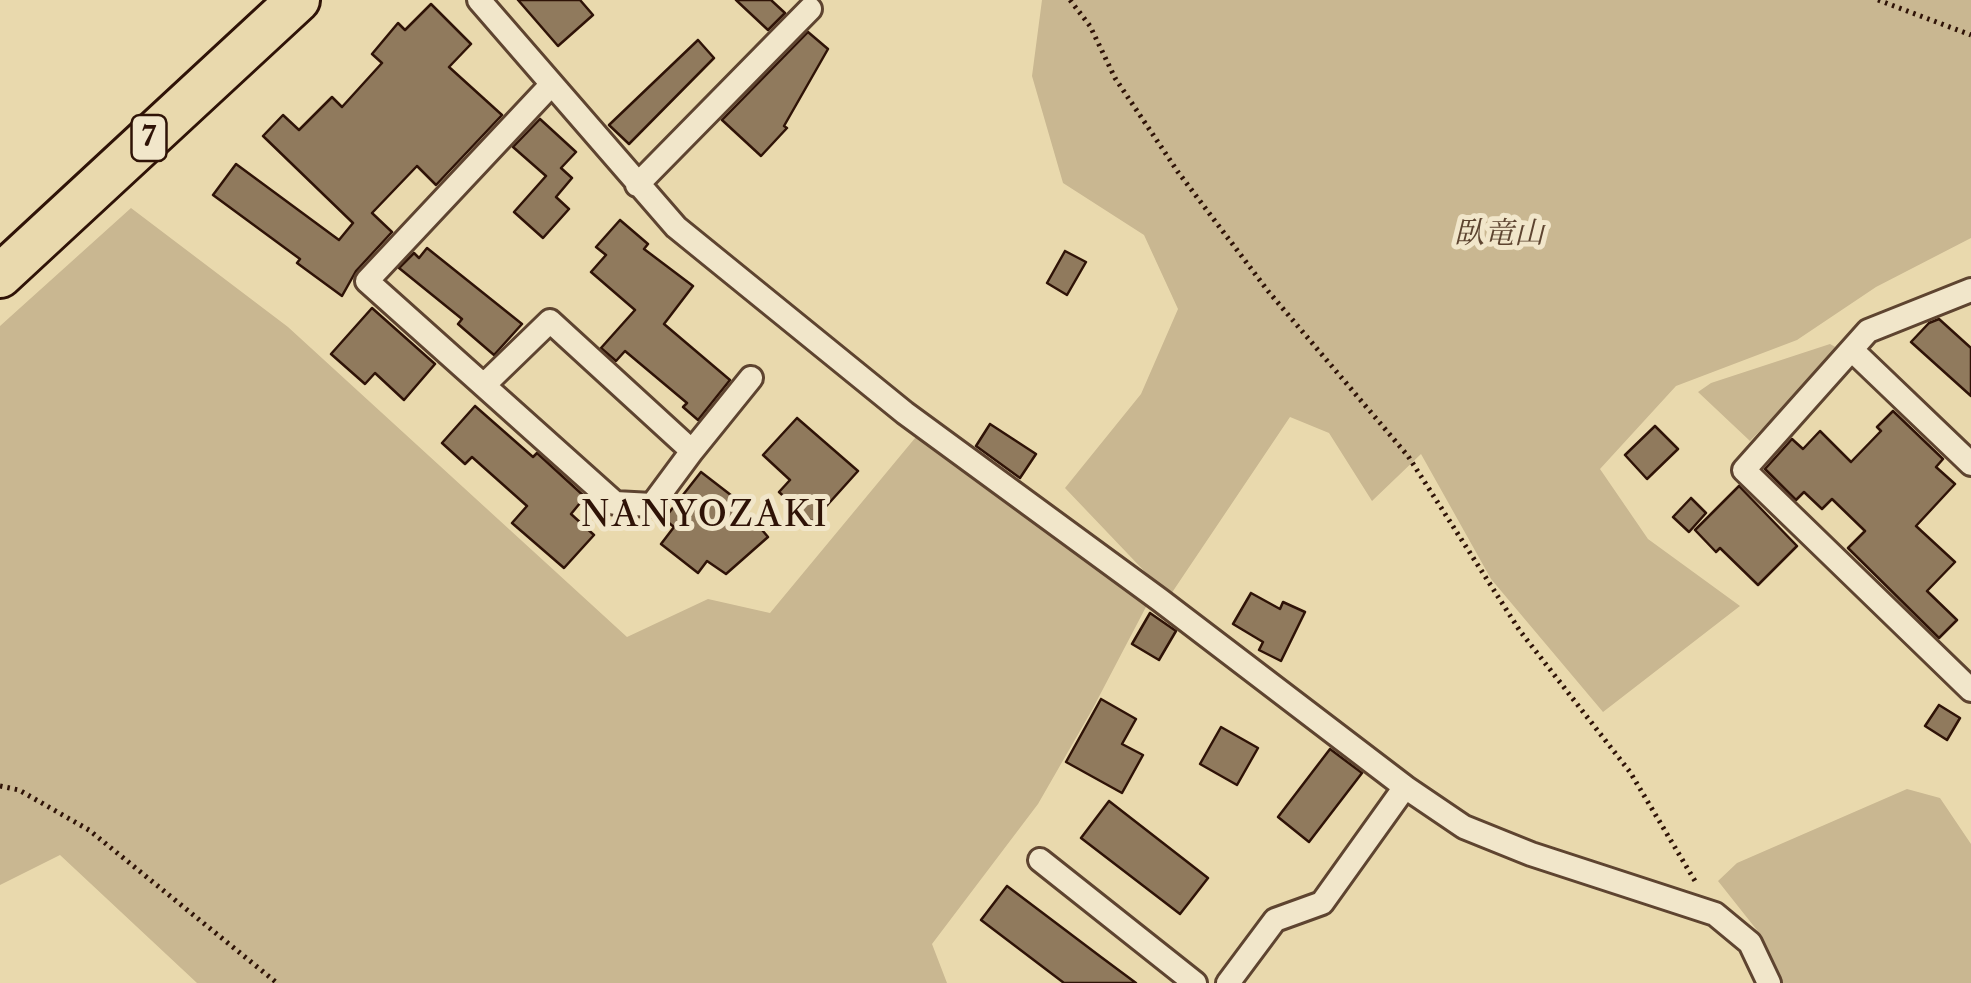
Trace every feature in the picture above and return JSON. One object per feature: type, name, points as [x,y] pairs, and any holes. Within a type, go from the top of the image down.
[{"type":"highway","name":"7","points":[[0,276],[298,0]]},
{"type":"street","points":[[478,0],[676,227],[905,413],[1160,600],[1405,788],[1464,826],[1514,847],[1715,914],[1750,943],[1769,983]]},
{"type":"street","points":[[637,185],[810,9]]},
{"type":"street","points":[[550,86],[367,281],[615,503],[652,505],[751,378]]},
{"type":"street","points":[[1971,290],[1868,332],[1744,470],[1971,690]]},
{"type":"street","points":[[484,386],[550,321],[692,452]]},
{"type":"street","points":[[1852,350],[1971,464]]},
{"type":"street","points":[[1228,983],[1276,920],[1322,904],[1405,788]]},
{"type":"street","points":[[1040,860],[1194,983]]},
{"type":"path","points":[[1070,0],[1090,26],[1116,78],[1178,172],[1268,291],[1408,456],[1520,631],[1630,772],[1715,914]]},
{"type":"path","points":[[1878,0],[1971,35]]},
{"type":"path","points":[[0,786],[19,790],[88,830],[276,983]]},
{"type":"green space","name":"臥竜山","points":[[1042,0],[1971,0],[1971,238],[1876,287],[1797,340],[1676,386],[1600,469],[1648,539],[1740,606],[1603,712],[1491,579],[1421,454],[1372,501],[1329,433],[1290,417],[1169,597],[1065,488],[1141,394],[1178,309],[1144,235],[1063,183],[1032,76]]},
{"type":"green space","points":[[131,208],[288,327],[627,637],[708,599],[770,613],[925,426],[1147,605],[1038,804],[932,944],[947,983],[197,983],[60,855],[0,885],[0,326]]},
{"type":"green space","points":[[1830,344],[1839,349],[1750,441],[1698,392],[1711,383]]},
{"type":"green space","points":[[1907,789],[1940,798],[1971,844],[1971,983],[1782,983],[1760,934],[1718,881],[1737,863]]},
{"type":"building","points":[[518,0],[580,0],[593,15],[558,46]]},
{"type":"building","points":[[736,0],[771,0],[785,13],[768,30]]},
{"type":"building","points":[[431,4],[471,44],[449,67],[502,115],[436,185],[417,166],[372,213],[392,232],[356,271],[342,296],[297,263],[300,259],[213,195],[236,164],[339,240],[353,223],[263,136],[283,115],[299,130],[332,97],[342,107],[382,63],[372,54],[398,23],[405,30]]},
{"type":"building","points":[[808,32],[828,49],[784,126],[787,128],[761,156],[722,120]]},
{"type":"building","points":[[698,40],[714,58],[629,144],[609,125]]},
{"type":"building","points":[[540,119],[576,152],[561,168],[572,178],[556,197],[569,209],[543,238],[514,212],[546,176],[513,147]]},
{"type":"building","points":[[620,220],[648,244],[644,249],[693,286],[664,324],[730,380],[698,420],[683,407],[687,403],[625,351],[616,361],[601,348],[635,310],[591,272],[606,255],[596,247]]},
{"type":"building","points":[[427,248],[522,324],[494,355],[458,324],[462,319],[399,268],[414,253],[419,258]]},
{"type":"building","points":[[1065,251],[1086,262],[1067,295],[1047,283]]},
{"type":"building","points":[[372,308],[435,364],[404,400],[375,373],[365,384],[331,354]]},
{"type":"building","points":[[1939,319],[1971,348],[1971,396],[1911,342],[1929,323]]},
{"type":"building","points":[[475,406],[533,457],[537,453],[585,497],[571,514],[594,535],[564,568],[512,523],[527,506],[472,457],[465,464],[442,443]]},
{"type":"building","points":[[1893,411],[1943,459],[1936,467],[1955,484],[1916,526],[1955,562],[1927,591],[1957,620],[1939,638],[1848,548],[1865,531],[1832,499],[1822,509],[1804,492],[1796,500],[1765,469],[1792,439],[1803,449],[1820,431],[1851,462],[1881,431],[1877,427]]},
{"type":"building","points":[[797,418],[858,471],[812,522],[779,492],[790,480],[763,455]]},
{"type":"building","points":[[990,424],[1036,454],[1020,478],[976,446]]},
{"type":"building","points":[[1655,426],[1678,449],[1647,479],[1625,455]]},
{"type":"building","points":[[701,472],[736,499],[768,537],[726,574],[707,561],[698,573],[661,544],[674,527],[664,519]]},
{"type":"building","points":[[1739,486],[1797,546],[1758,585],[1695,530]]},
{"type":"building","points":[[1691,498],[1706,513],[1689,532],[1673,517]]},
{"type":"building","points":[[1251,593],[1280,609],[1283,602],[1305,612],[1281,661],[1259,650],[1263,642],[1233,624]]},
{"type":"building","points":[[1150,613],[1176,631],[1159,660],[1132,644]]},
{"type":"building","points":[[1101,699],[1136,719],[1122,744],[1143,755],[1122,793],[1066,762]]},
{"type":"building","points":[[1939,705],[1960,718],[1947,740],[1925,726]]},
{"type":"building","points":[[1221,727],[1258,748],[1237,785],[1200,764]]},
{"type":"building","points":[[1330,749],[1362,773],[1309,842],[1278,817]]},
{"type":"building","points":[[1109,801],[1208,878],[1180,914],[1081,838]]},
{"type":"building","points":[[1007,886],[1136,983],[1064,983],[981,920]]},
{"type":"district","name":"NANYOZAKI","points":[[705,516]]}]
